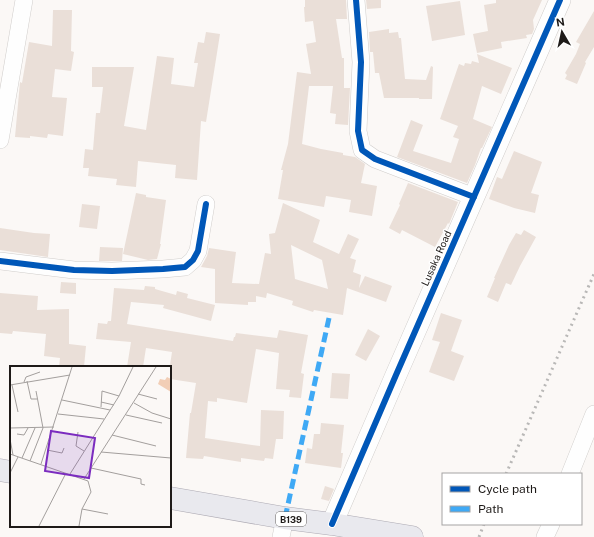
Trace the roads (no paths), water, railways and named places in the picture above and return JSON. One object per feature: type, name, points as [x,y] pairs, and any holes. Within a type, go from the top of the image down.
[{"type":"main road","points":[[0,470],[10,472]]},
{"type":"main road","name":"B139","points":[[171,498],[283,528],[332,524],[412,537]]},
{"type":"street","points":[[0,140],[24,0]]},
{"type":"street","points":[[356,0],[360,62],[358,131],[362,150],[375,159],[474,197]]},
{"type":"street","name":"Lusaka Road","points":[[332,524],[560,0]]},
{"type":"street","points":[[0,261],[74,270],[112,271],[185,267],[194,260],[198,251],[206,204]]},
{"type":"street","points":[[570,473],[594,414]]},
{"type":"street","points":[[546,537],[551,525]]},
{"type":"railway","points":[[506,473],[594,274]]},
{"type":"railway","points":[[479,537],[484,525]]}]
